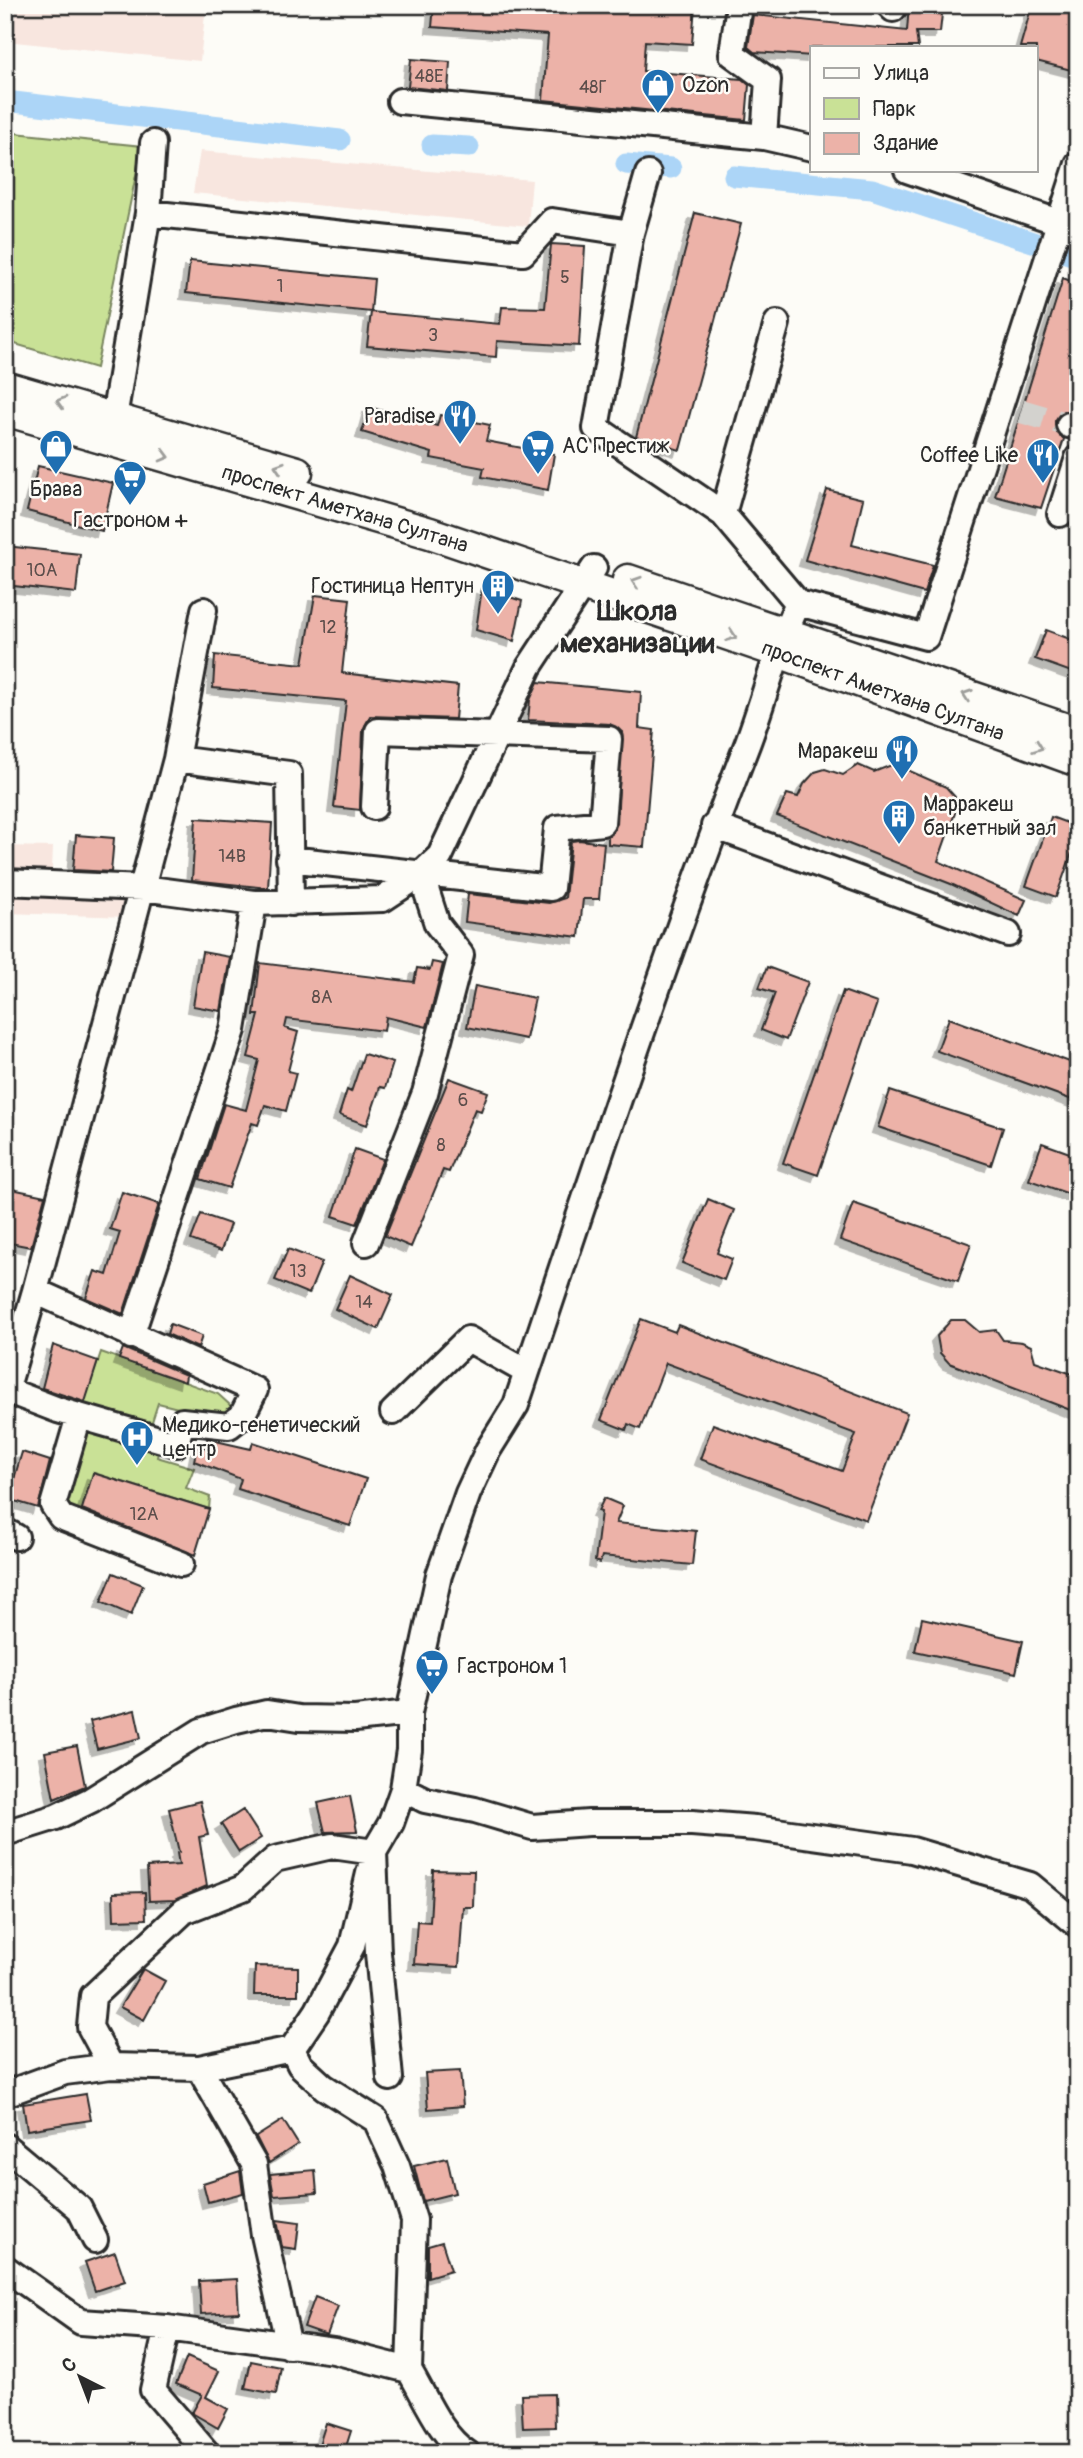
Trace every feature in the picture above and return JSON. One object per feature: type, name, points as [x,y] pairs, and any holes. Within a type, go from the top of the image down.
[{"type":"main road","points":[[5,387],[113,430]]},
{"type":"main road","name":"проспект Аметхана Султана","points":[[5,410],[113,430],[430,533],[589,577],[780,641],[1078,761]]},
{"type":"main road","points":[[780,641],[1078,733]]},
{"type":"street","points":[[739,5],[732,54],[768,80],[764,137]]},
{"type":"street","points":[[400,101],[764,137],[810,148]]},
{"type":"street","points":[[113,430],[148,214],[153,143]]},
{"type":"street","points":[[648,174],[631,233],[596,428],[723,514],[798,603],[926,637],[1012,408],[1042,284],[1069,228],[1078,164]]},
{"type":"street","points":[[913,172],[1069,228]]},
{"type":"street","points":[[148,214],[523,253],[552,221],[631,233]]},
{"type":"street","points":[[723,514],[777,323]]},
{"type":"street","points":[[1060,514],[1078,458]]},
{"type":"street","points":[[5,882],[143,888],[254,903],[383,899],[421,874],[440,856],[529,667],[589,577]]},
{"type":"street","points":[[5,2094],[65,2072],[111,2066],[199,2068],[292,2049],[317,2012],[352,1947],[374,1852],[391,1823],[403,1789],[409,1749],[409,1713],[439,1575],[452,1533],[488,1450],[516,1405],[714,826],[749,739],[780,641],[798,603]]},
{"type":"street","points":[[35,1292],[254,1390],[242,1416],[229,1426],[182,1421],[176,1444],[6,1392],[176,759],[204,610]]},
{"type":"street","points":[[289,859],[551,888],[557,828],[602,823],[609,740],[379,731],[374,807]]},
{"type":"street","points":[[176,759],[289,774],[291,903]]},
{"type":"street","points":[[714,826],[1008,934]]},
{"type":"street","points":[[366,1243],[425,1093],[461,955],[437,924],[421,874]]},
{"type":"street","points":[[131,1336],[233,1030],[254,903]]},
{"type":"street","points":[[393,1412],[468,1339],[527,1372]]},
{"type":"street","points":[[79,1416],[53,1505],[61,1517],[181,1564]]},
{"type":"street","points":[[5,1833],[56,1818],[91,1800],[201,1731],[236,1720],[267,1713],[299,1718],[355,1719],[409,1713]]},
{"type":"street","points":[[403,1789],[425,1800],[475,1810],[531,1827],[589,1823],[692,1823],[767,1829],[912,1850],[1030,1885],[1078,1925]]},
{"type":"street","points":[[111,2066],[90,2027],[93,1996],[184,1911],[243,1888],[275,1859],[332,1846],[374,1852]]},
{"type":"street","points":[[374,1852],[378,1953],[390,2078]]},
{"type":"street","points":[[292,2049],[300,2065],[324,2087],[376,2120],[397,2166],[414,2220],[409,2370],[436,2416],[458,2447],[467,2453]]},
{"type":"street","points":[[199,2068],[254,2164],[264,2235],[289,2346]]},
{"type":"street","points":[[5,2146],[79,2208],[96,2240]]},
{"type":"street","points":[[5,2268],[81,2322],[167,2328],[334,2351],[409,2370]]},
{"type":"street","points":[[167,2328],[153,2390],[207,2453]]},
{"type":"shaded area","points":[[5,5],[206,5],[200,61],[5,41]]},
{"type":"shaded area","points":[[200,151],[532,180],[528,226],[193,193]]},
{"type":"shaded area","points":[[5,846],[53,847],[52,870],[131,876],[129,917],[5,913]]},
{"type":"green space","points":[[5,132],[142,146],[96,368],[5,341]]},
{"type":"green space","points":[[101,1352],[218,1394],[231,1406],[229,1421],[158,1403],[150,1428],[82,1409]]},
{"type":"green space","points":[[84,1428],[159,1447],[157,1457],[194,1468],[186,1488],[210,1497],[209,1509],[94,1473],[79,1519],[59,1504]]},
{"type":"building","points":[[434,5],[695,5],[692,44],[645,41],[643,71],[742,79],[749,85],[746,120],[543,100],[548,35],[432,27]]},
{"type":"building","points":[[909,5],[943,5],[940,32],[916,32],[918,46],[810,46],[810,56],[754,52],[748,47],[753,15],[907,31]]},
{"type":"building","points":[[1032,5],[1078,5],[1075,71],[1038,62],[1038,46],[1020,46]]},
{"type":"building","points":[[411,59],[450,62],[448,91],[408,87]]},
{"type":"building","points":[[695,213],[741,224],[680,450],[636,437]]},
{"type":"building","points":[[551,244],[585,246],[579,346],[497,341],[496,357],[367,346],[371,312],[500,324],[502,307],[545,308]]},
{"type":"building","points":[[190,261],[374,279],[371,312],[186,293]]},
{"type":"building","points":[[1063,278],[1078,284],[1078,399],[1074,411],[1064,411],[1055,421],[1055,430],[1064,439],[1041,508],[995,496]]},
{"type":"building","points":[[369,407],[437,426],[440,415],[490,425],[486,441],[554,454],[548,490],[482,477],[484,468],[431,458],[432,453],[362,432]]},
{"type":"building","points":[[38,466],[113,483],[102,531],[27,511]]},
{"type":"building","points":[[827,490],[863,499],[852,545],[933,565],[924,593],[805,560]]},
{"type":"building","points":[[5,546],[80,554],[76,593],[5,585]]},
{"type":"building","name":"Гостиница Нептун","points":[[482,588],[522,601],[514,641],[476,630]]},
{"type":"building","points":[[315,595],[350,599],[342,673],[458,686],[455,719],[370,716],[363,730],[360,810],[334,807],[346,701],[213,688],[215,655],[303,664]]},
{"type":"building","points":[[1046,630],[1078,642],[1078,663],[1074,673],[1035,659]]},
{"type":"building","points":[[538,682],[641,692],[639,728],[654,730],[644,847],[608,844],[608,836],[617,824],[622,732],[610,724],[528,720],[530,700]]},
{"type":"building","name":"Марракеш банкетный зал","points":[[894,764],[946,787],[955,797],[956,810],[938,861],[1026,900],[1019,916],[951,884],[777,816],[787,794],[798,797],[804,784],[815,772],[825,769],[843,775],[858,765],[874,772]]},
{"type":"building","points":[[1051,817],[1078,827],[1078,836],[1056,897],[1026,886]]},
{"type":"building","points":[[196,818],[272,823],[268,888],[192,880]]},
{"type":"building","points":[[76,835],[114,838],[111,872],[73,870]]},
{"type":"building","points":[[571,841],[604,843],[599,899],[583,899],[579,937],[465,922],[468,894],[549,903],[565,898]]},
{"type":"building","points":[[202,952],[230,957],[221,1011],[193,1006]]},
{"type":"building","points":[[432,962],[443,964],[427,1027],[386,1017],[384,1031],[287,1019],[285,1028],[298,1032],[288,1071],[296,1073],[286,1111],[265,1105],[258,1125],[252,1123],[229,1188],[200,1179],[224,1104],[246,1110],[259,1060],[248,1057],[259,1015],[254,1015],[260,963],[414,982],[417,968],[430,970]]},
{"type":"building","points":[[767,967],[808,982],[786,1040],[761,1030],[775,993],[759,988]]},
{"type":"building","points":[[475,986],[535,998],[526,1039],[467,1027]]},
{"type":"building","points":[[843,991],[877,1003],[818,1175],[783,1163]]},
{"type":"building","points":[[949,1018],[1078,1065],[1078,1102],[937,1051]]},
{"type":"building","points":[[364,1054],[393,1063],[385,1088],[380,1087],[367,1125],[339,1115],[347,1090],[351,1092]]},
{"type":"building","points":[[449,1078],[488,1092],[481,1111],[475,1109],[449,1172],[443,1170],[411,1247],[385,1236]]},
{"type":"building","points":[[890,1091],[1003,1128],[991,1165],[878,1127]]},
{"type":"building","points":[[1042,1143],[1078,1156],[1078,1197],[1029,1180]]},
{"type":"building","points":[[355,1149],[383,1159],[357,1224],[333,1216]]},
{"type":"building","points":[[12,1189],[45,1196],[31,1247],[5,1242],[5,1220]]},
{"type":"building","points":[[122,1192],[159,1204],[123,1314],[86,1298],[95,1271],[107,1275],[120,1232],[110,1229]]},
{"type":"building","points":[[708,1199],[734,1210],[717,1253],[732,1259],[724,1280],[682,1263]]},
{"type":"building","points":[[853,1203],[971,1244],[958,1281],[840,1240]]},
{"type":"building","points":[[201,1214],[230,1224],[221,1251],[191,1240]]},
{"type":"building","points":[[288,1249],[322,1262],[309,1294],[275,1280]]},
{"type":"building","points":[[350,1275],[393,1295],[378,1329],[335,1309]]},
{"type":"building","points":[[641,1319],[675,1332],[678,1325],[907,1413],[866,1520],[700,1459],[713,1424],[842,1471],[856,1434],[666,1363],[640,1429],[628,1424],[626,1430],[601,1420]]},
{"type":"building","points":[[951,1320],[965,1320],[979,1332],[996,1330],[1003,1340],[1031,1346],[1035,1361],[1078,1376],[1078,1413],[949,1363],[940,1353],[937,1336]]},
{"type":"building","points":[[170,1324],[202,1336],[198,1348],[167,1334]]},
{"type":"building","points":[[53,1345],[98,1361],[85,1402],[42,1388]]},
{"type":"building","points":[[123,1348],[186,1375],[185,1382],[119,1359]]},
{"type":"building","points":[[207,1439],[251,1449],[253,1442],[366,1479],[350,1526],[238,1489],[241,1479],[194,1461],[197,1446],[204,1448]]},
{"type":"building","points":[[22,1452],[50,1461],[38,1508],[8,1499]]},
{"type":"building","points":[[93,1473],[209,1509],[195,1555],[82,1509]]},
{"type":"building","points":[[604,1498],[623,1506],[616,1523],[696,1531],[692,1565],[602,1556],[600,1563],[595,1561],[601,1512],[598,1511]]},
{"type":"building","points":[[113,1573],[143,1585],[131,1615],[101,1602]]},
{"type":"building","points":[[922,1618],[1023,1641],[1016,1673],[915,1651]]},
{"type":"building","points":[[135,1710],[141,1738],[97,1749],[90,1721]]},
{"type":"building","points":[[77,1746],[85,1786],[54,1799],[45,1752]]},
{"type":"building","points":[[350,1796],[357,1831],[325,1832],[318,1803]]},
{"type":"building","points":[[200,1801],[208,1835],[199,1837],[207,1886],[175,1900],[149,1901],[147,1867],[179,1865],[179,1852],[169,1809]]},
{"type":"building","points":[[243,1810],[261,1838],[239,1852],[221,1824]]},
{"type":"building","points":[[433,1870],[474,1871],[473,1907],[463,1907],[459,1967],[414,1964],[417,1921],[430,1922]]},
{"type":"building","points":[[145,1892],[146,1919],[114,1920],[113,1893]]},
{"type":"building","points":[[255,1966],[298,1967],[298,1995],[254,1995]]},
{"type":"building","points":[[143,1969],[165,1981],[144,2020],[120,2007]]},
{"type":"building","points":[[460,2071],[463,2106],[428,2109],[425,2073]]},
{"type":"building","points":[[86,2094],[91,2120],[27,2130],[23,2104]]},
{"type":"building","points":[[283,2120],[298,2144],[269,2163],[256,2137]]},
{"type":"building","points":[[447,2158],[455,2193],[423,2201],[414,2166]]},
{"type":"building","points":[[315,2170],[317,2193],[274,2196],[270,2174]]},
{"type":"building","points":[[240,2171],[243,2193],[208,2202],[203,2183]]},
{"type":"building","points":[[277,2220],[299,2223],[296,2249],[282,2247]]},
{"type":"building","points":[[442,2242],[451,2270],[428,2277],[428,2246]]},
{"type":"building","points":[[115,2252],[125,2281],[95,2291],[85,2262]]},
{"type":"building","points":[[237,2279],[239,2312],[201,2314],[199,2281]]},
{"type":"building","points":[[315,2297],[338,2306],[327,2335],[304,2327]]},
{"type":"building","points":[[187,2357],[219,2371],[206,2397],[228,2409],[218,2428],[192,2413],[202,2395],[176,2384]]},
{"type":"building","points":[[251,2361],[281,2367],[276,2394],[245,2388]]},
{"type":"building","points":[[554,2394],[555,2427],[523,2428],[521,2395]]},
{"type":"building","points":[[326,2423],[351,2431],[344,2453],[318,2448]]},
{"type":"waterway","points":[[5,101],[340,140]]},
{"type":"waterway","points":[[432,145],[469,147]]},
{"type":"waterway","points":[[626,164],[671,168]]},
{"type":"waterway","points":[[734,176],[872,189],[1078,257]]},
{"type":"tunnel","points":[[1021,411],[1069,425]]},
{"type":"place","name":"Ozon","points":[[658,115]]},
{"type":"place","name":"Paradise","points":[[460,446]]},
{"type":"place","name":"Брава","points":[[56,476]]},
{"type":"place","name":"АС Престиж","points":[[538,476]]},
{"type":"place","name":"Coffee Like","points":[[1043,485]]},
{"type":"place","name":"Гастроном +","points":[[130,507]]},
{"type":"place","name":"Гостиница Нептун","points":[[498,616]]},
{"type":"place","name":"Маракеш","points":[[902,781]]},
{"type":"place","name":"Марракеш банкетный зал","points":[[899,846]]},
{"type":"place","name":"Медико-генетический центр","points":[[137,1467]]},
{"type":"place","name":"Гастроном 1","points":[[432,1696]]},
{"type":"district","name":"Школа механизации","points":[[637,627]]}]
